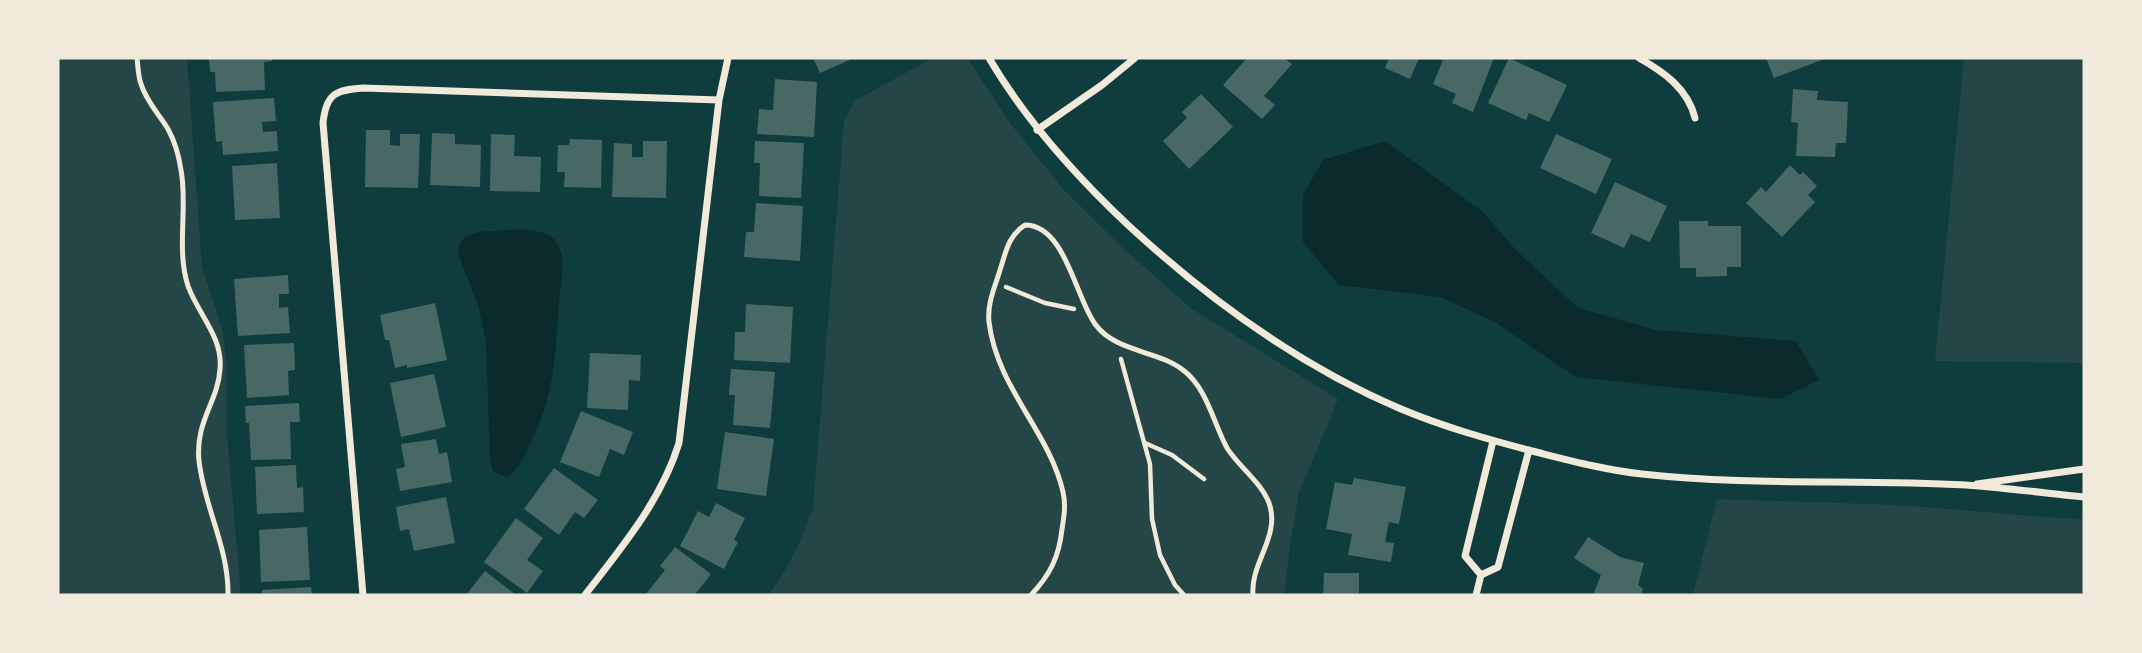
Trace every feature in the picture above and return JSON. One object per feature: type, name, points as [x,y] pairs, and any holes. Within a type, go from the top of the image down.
[{"type":"street","points":[[585,595],[660,493],[679,443],[719,100],[728,58]]},
{"type":"street","points":[[989,58],[1037,130],[1095,194],[1158,253],[1226,308],[1294,352],[1399,408],[1493,441],[1580,463],[1639,474],[1717,480],[1966,485],[2084,497]]},
{"type":"street","points":[[1037,130],[1102,85],[1135,58]]},
{"type":"street","points":[[1639,58],[1673,81],[1686,95],[1695,118]]},
{"type":"street","points":[[363,595],[323,123],[325,107],[334,94],[363,88],[719,100]]},
{"type":"street","points":[[1481,575],[1465,556],[1493,441]]},
{"type":"street","points":[[1481,575],[1499,567],[1529,450]]},
{"type":"street","points":[[1966,485],[2084,469]]},
{"type":"street","points":[[1476,595],[1481,575]]},
{"type":"lane","points":[[137,58],[141,84],[148,100],[169,130],[176,147],[184,191],[183,267],[192,295],[211,328],[219,350],[220,368],[202,421],[199,459],[201,477],[225,561],[228,595]]},
{"type":"lane","points":[[1031,595],[1045,580],[1055,563],[1065,508],[1063,493],[1049,451],[1026,415],[1001,367],[989,320],[989,302],[1008,242],[1017,230],[1025,225],[1042,228],[1049,233],[1096,325],[1131,349],[1168,360],[1193,379],[1205,397],[1228,448],[1268,501],[1271,525],[1268,542],[1254,574],[1253,595]]},
{"type":"path","points":[[995,285],[1010,288],[1045,303],[1074,309]]},
{"type":"path","points":[[1113,338],[1124,367],[1150,464],[1152,519],[1160,555],[1184,595]]},
{"type":"path","points":[[1144,442],[1172,455],[1204,480]]},
{"type":"shaded area","points":[[58,58],[187,58],[202,267],[222,329],[227,363],[227,435],[241,595],[58,595]]},
{"type":"shaded area","points":[[933,58],[967,58],[1010,123],[1063,189],[1126,251],[1192,309],[1338,399],[1299,493],[1284,595],[768,595],[794,554],[813,508],[844,122],[854,101]]},
{"type":"shaded area","points":[[1964,58],[2084,58],[2084,363],[1935,361]]},
{"type":"shaded area","points":[[1385,141],[1483,212],[1515,249],[1578,308],[1656,330],[1796,341],[1819,380],[1780,399],[1576,377],[1495,322],[1440,297],[1339,285],[1303,242],[1303,195],[1323,160]]},
{"type":"shaded area","points":[[525,230],[544,233],[557,243],[563,259],[554,366],[548,398],[522,461],[514,472],[506,477],[493,471],[490,458],[486,344],[479,308],[458,253],[461,242],[467,236],[487,231]]},
{"type":"shaded area","points":[[1717,499],[1898,505],[2084,520],[2084,595],[1693,595]]},
{"type":"building","points":[[209,58],[272,58],[272,61],[264,62],[265,90],[216,92],[215,72],[210,72]]},
{"type":"building","points":[[813,58],[854,58],[820,73]]},
{"type":"building","points":[[1247,58],[1284,58],[1292,64],[1264,96],[1275,105],[1262,119],[1223,85]]},
{"type":"building","points":[[1389,58],[1419,58],[1410,79],[1385,68]]},
{"type":"building","points":[[1437,58],[1494,58],[1473,112],[1452,103],[1456,94],[1433,84],[1443,60]]},
{"type":"building","points":[[1509,58],[1567,85],[1549,122],[1529,113],[1526,120],[1488,103]]},
{"type":"building","points":[[1766,58],[1827,58],[1774,78]]},
{"type":"building","points":[[775,79],[817,82],[814,137],[757,134],[759,109],[773,110]]},
{"type":"building","points":[[1793,89],[1818,91],[1817,100],[1848,102],[1846,143],[1836,143],[1835,157],[1796,156],[1798,123],[1791,122]]},
{"type":"building","points":[[1201,94],[1233,127],[1189,169],[1163,141],[1187,118],[1182,112]]},
{"type":"building","points":[[274,98],[276,121],[262,122],[263,132],[277,131],[278,151],[223,155],[222,141],[216,142],[213,102]]},
{"type":"building","points":[[366,130],[390,130],[390,145],[400,146],[400,134],[420,134],[418,188],[365,187]]},
{"type":"building","points":[[432,133],[455,134],[455,144],[481,145],[480,187],[430,185]]},
{"type":"building","points":[[491,134],[515,135],[514,156],[541,157],[540,192],[490,191]]},
{"type":"building","points":[[1556,134],[1612,159],[1596,194],[1540,168]]},
{"type":"building","points":[[570,139],[602,140],[601,188],[564,187],[565,172],[557,172],[558,145],[569,145]]},
{"type":"building","points":[[643,141],[667,141],[666,198],[612,197],[614,143],[632,144],[632,157],[643,157]]},
{"type":"building","points":[[755,141],[804,143],[801,198],[759,196],[760,163],[754,163]]},
{"type":"building","points":[[277,163],[280,218],[235,220],[232,166]]},
{"type":"building","points":[[1790,165],[1800,175],[1803,172],[1817,186],[1808,195],[1815,202],[1782,237],[1746,203],[1761,187],[1766,192]]},
{"type":"building","points":[[1615,182],[1667,206],[1650,242],[1631,234],[1624,248],[1591,233]]},
{"type":"building","points":[[756,203],[803,206],[800,261],[744,257],[746,232],[754,232]]},
{"type":"building","points":[[1679,221],[1708,221],[1708,226],[1741,226],[1741,267],[1727,267],[1727,276],[1696,277],[1696,268],[1680,268]]},
{"type":"building","points":[[288,275],[289,294],[279,294],[279,308],[288,307],[290,333],[238,336],[234,279]]},
{"type":"building","points":[[435,303],[447,360],[395,368],[380,315]]},
{"type":"building","points":[[746,304],[793,307],[790,363],[734,360],[735,332],[745,332]]},
{"type":"building","points":[[294,343],[295,370],[288,371],[289,395],[247,398],[244,345]]},
{"type":"building","points":[[590,353],[641,355],[640,381],[629,380],[628,410],[587,408]]},
{"type":"building","points":[[731,369],[775,372],[770,428],[733,425],[735,395],[729,395]]},
{"type":"building","points":[[434,374],[446,427],[401,437],[390,383]]},
{"type":"building","points":[[299,403],[300,422],[290,422],[291,459],[251,460],[245,406]]},
{"type":"building","points":[[581,411],[633,432],[624,455],[610,449],[599,477],[560,462]]},
{"type":"building","points":[[725,432],[774,439],[766,496],[717,489]]},
{"type":"building","points":[[436,439],[439,454],[447,452],[452,482],[400,491],[396,469],[405,467],[401,444]]},
{"type":"building","points":[[296,465],[297,488],[303,487],[304,512],[257,514],[255,467]]},
{"type":"building","points":[[554,468],[598,500],[584,518],[575,512],[559,535],[524,509]]},
{"type":"building","points":[[1354,478],[1406,487],[1399,524],[1389,522],[1385,542],[1394,543],[1391,562],[1348,555],[1352,534],[1326,529],[1335,482],[1352,485]]},
{"type":"building","points":[[446,497],[455,543],[414,551],[409,529],[400,531],[396,507]]},
{"type":"building","points":[[716,503],[745,518],[734,540],[738,542],[724,569],[680,546],[698,511],[709,517]]},
{"type":"building","points":[[516,518],[543,538],[527,560],[543,571],[527,593],[484,562]]},
{"type":"building","points":[[307,527],[310,580],[261,582],[259,530]]},
{"type":"building","points":[[1588,537],[1620,557],[1644,563],[1638,585],[1643,589],[1641,595],[1593,595],[1601,575],[1574,558]]},
{"type":"building","points":[[675,547],[711,574],[696,593],[698,595],[646,594],[665,570],[660,566]]},
{"type":"building","points":[[485,571],[516,595],[466,595]]},
{"type":"building","points":[[1324,573],[1359,573],[1359,595],[1323,595]]},
{"type":"building","points":[[311,587],[312,595],[262,595],[262,590]]}]
